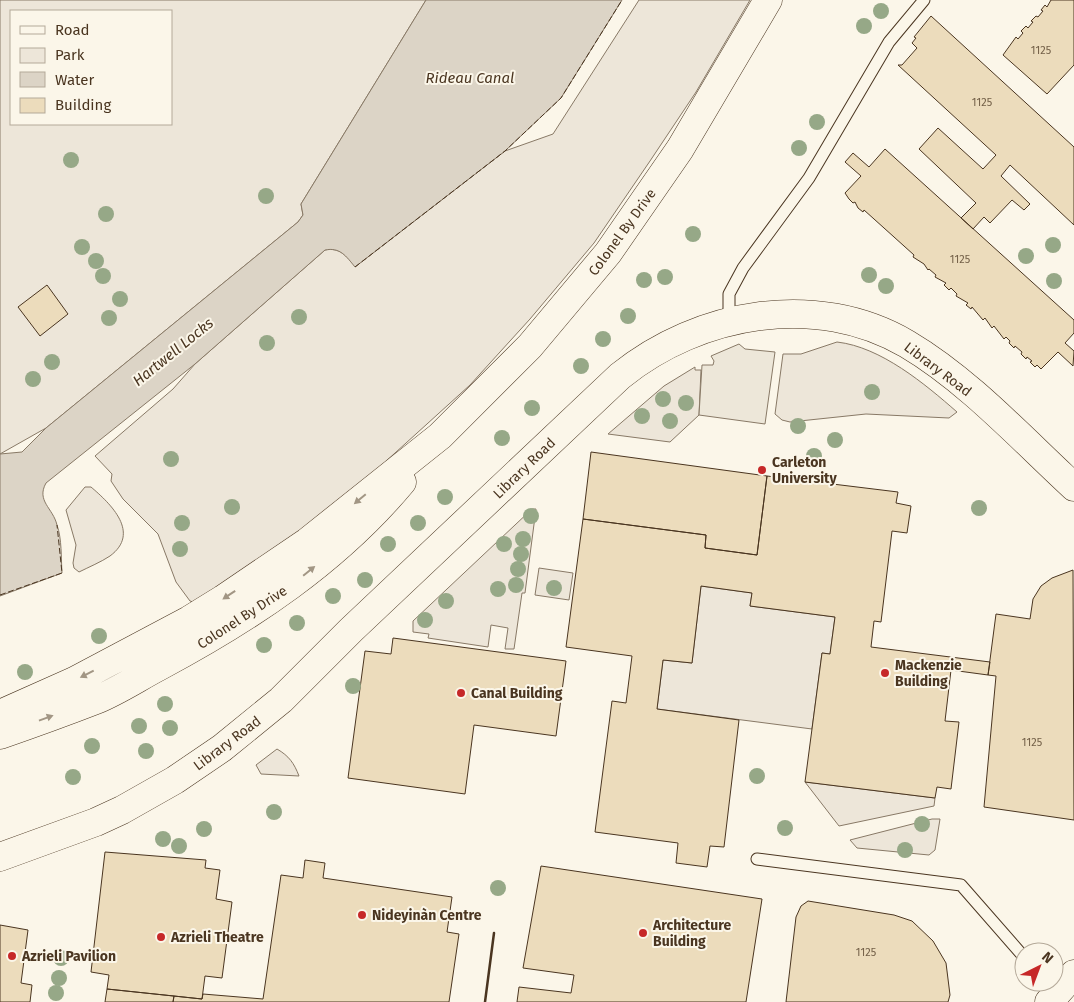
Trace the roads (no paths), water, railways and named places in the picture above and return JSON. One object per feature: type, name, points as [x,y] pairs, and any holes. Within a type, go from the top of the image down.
[{"type":"main road","name":"Colonel By Drive","points":[[0,734],[98,699],[202,644],[263,606],[349,538],[375,514],[440,436],[530,346],[608,253],[689,135],[768,0]]},
{"type":"main road","name":"Library Road","points":[[0,856],[96,822],[122,810],[175,780],[222,748],[281,700],[351,630],[620,376],[640,360],[675,341],[729,321],[785,314],[808,315],[850,321],[883,332],[906,344],[940,368],[1018,432],[1074,487]]},
{"type":"main road","name":"Colonel By Drive","points":[[0,714],[74,681],[224,599],[307,542],[440,436]]},
{"type":"lane","points":[[729,321],[729,294],[743,268],[824,155],[889,42],[924,0]]},
{"type":"lane","points":[[757,859],[961,885],[1014,946]]},
{"type":"water","name":"Rideau Canal","points":[[426,0],[622,0],[561,98],[505,151],[355,267],[339,251],[325,250],[195,364],[46,483],[43,495],[59,530],[62,573],[0,596],[0,454],[22,452],[46,428],[298,222],[303,215],[301,204]]},
{"type":"place","name":"Carleton University","points":[[762,470]]},
{"type":"place","name":"Mackenzie Building","points":[[885,673]]},
{"type":"place","name":"Canal Building","points":[[461,693]]},
{"type":"place","name":"Nideyinàn Centre","points":[[362,915]]},
{"type":"place","name":"Architecture Building","points":[[643,933]]},
{"type":"place","name":"Azrieli Theatre","points":[[161,937]]},
{"type":"place","name":"Azrieli Pavilion","points":[[12,956]]},
{"type":"water label","name":"Hartwell Locks","points":[[173,352]]}]
